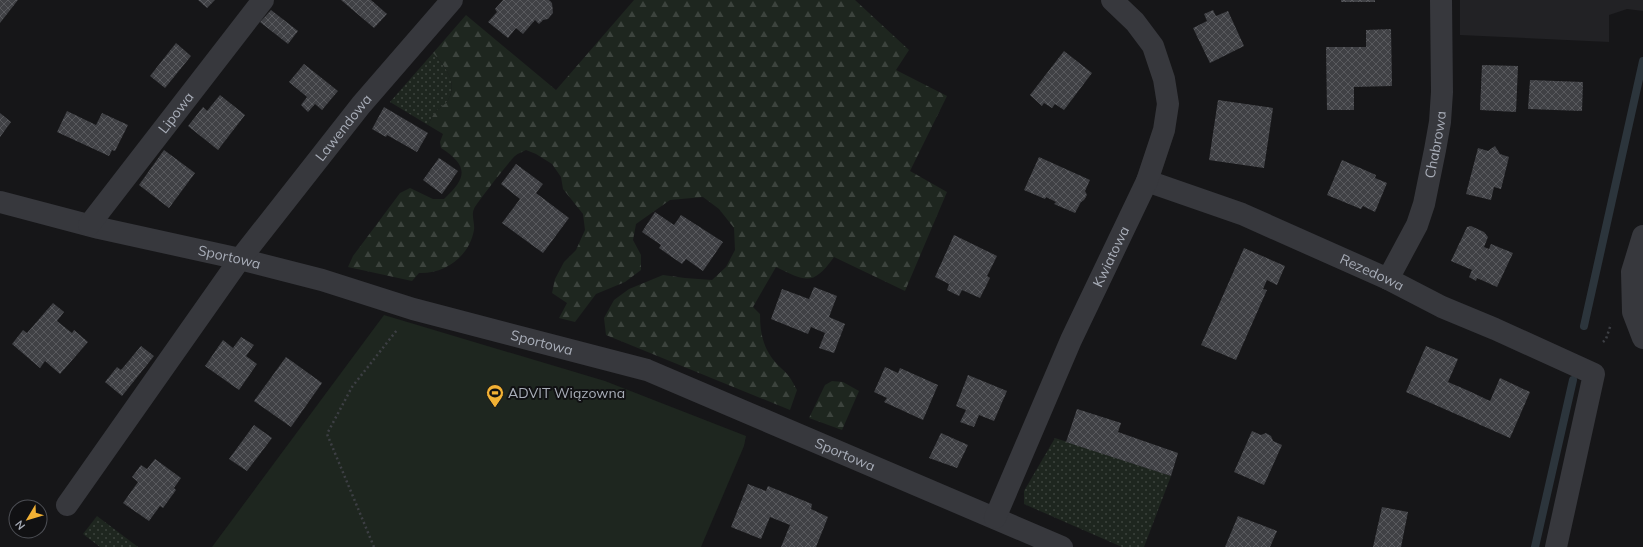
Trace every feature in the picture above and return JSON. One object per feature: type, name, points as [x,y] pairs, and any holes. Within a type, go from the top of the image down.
[{"type":"street","name":"Lipowa","points":[[89,225],[263,0]]},
{"type":"street","name":"Lawendowa","points":[[67,505],[240,259],[361,105],[452,0]]},
{"type":"street","name":"Kwiatowa","points":[[995,518],[1071,340],[1147,181],[1164,130],[1168,104],[1164,79],[1153,46],[1136,22],[1112,0]]},
{"type":"street","name":"Chabrowa","points":[[1388,279],[1417,225],[1424,204],[1435,150],[1440,122],[1442,92],[1441,0]]},
{"type":"street","name":"Rezedowa","points":[[1147,181],[1242,214],[1388,279],[1442,307],[1502,332],[1594,374],[1556,547]]},
{"type":"street","name":"Sportowa","points":[[0,202],[89,225],[240,259],[322,280],[413,309],[648,370],[1062,547]]},
{"type":"street","points":[[1643,236],[1632,272],[1633,312],[1643,338]]},
{"type":"path","points":[[374,547],[327,434],[352,387],[413,309]]},
{"type":"shaded area","points":[[1460,0],[1643,0],[1643,11],[1627,9],[1609,15],[1609,42],[1460,35]]},
{"type":"green space","points":[[634,0],[855,0],[909,50],[896,70],[947,96],[910,171],[947,192],[905,291],[834,257],[815,277],[802,278],[776,267],[753,307],[760,314],[763,340],[768,352],[788,376],[797,390],[790,410],[606,335],[604,318],[614,300],[629,289],[663,275],[712,280],[726,267],[735,250],[734,228],[719,209],[703,197],[670,200],[636,224],[633,240],[641,255],[641,270],[625,282],[596,294],[575,322],[559,318],[567,303],[552,293],[555,279],[564,262],[576,250],[585,230],[583,214],[563,189],[561,177],[552,164],[536,154],[526,150],[512,159],[476,206],[473,211],[474,230],[471,240],[461,256],[447,267],[429,273],[419,273],[412,281],[348,267],[353,256],[400,193],[410,188],[433,199],[444,199],[452,192],[461,178],[462,172],[457,161],[441,148],[440,142],[443,134],[428,125],[436,111],[446,103],[452,90],[450,76],[447,70],[433,53],[466,15],[556,90]]},
{"type":"green space","points":[[433,53],[447,70],[450,76],[452,90],[446,103],[436,111],[428,125],[390,102]]},
{"type":"green space","name":"ADVIT Wiązowna","points":[[384,315],[605,381],[746,436],[744,446],[701,547],[212,547]]},
{"type":"green space","points":[[832,381],[843,382],[859,391],[842,430],[809,418],[825,385]]},
{"type":"green space","points":[[1055,438],[1171,476],[1144,547],[1122,547],[1024,504],[1024,491]]},
{"type":"green space","points":[[97,516],[138,547],[100,547],[83,534]]},
{"type":"building","points":[[0,0],[18,0],[0,23]]},
{"type":"building","points":[[198,0],[215,0],[207,8]]},
{"type":"building","points":[[341,0],[371,0],[387,14],[374,28]]},
{"type":"building","points":[[503,0],[549,0],[552,3],[553,13],[548,19],[543,20],[539,24],[535,20],[523,34],[516,28],[508,38],[488,22],[497,12],[495,9]]},
{"type":"building","points":[[1341,0],[1375,0],[1375,2],[1341,2]]},
{"type":"building","points":[[271,10],[298,31],[288,44],[260,22]]},
{"type":"building","points":[[1213,10],[1216,16],[1228,11],[1244,46],[1210,63],[1193,28],[1207,21],[1204,14]]},
{"type":"building","points":[[1391,29],[1392,86],[1354,87],[1354,110],[1327,110],[1326,47],[1366,47],[1366,30]]},
{"type":"building","points":[[176,43],[191,56],[165,88],[150,76]]},
{"type":"building","points":[[1064,51],[1092,73],[1064,110],[1055,104],[1052,108],[1044,103],[1042,106],[1030,95]]},
{"type":"building","points":[[304,64],[338,91],[322,110],[315,104],[308,112],[301,105],[307,97],[289,82]]},
{"type":"building","points":[[1482,65],[1518,66],[1516,112],[1480,110]]},
{"type":"building","points":[[1530,80],[1583,82],[1582,111],[1528,109]]},
{"type":"building","points":[[220,95],[245,115],[218,150],[188,126],[203,107],[207,111]]},
{"type":"building","points":[[1218,100],[1273,108],[1264,168],[1209,160]]},
{"type":"building","points":[[384,107],[428,133],[417,152],[387,135],[386,137],[372,129]]},
{"type":"building","points":[[67,111],[96,125],[102,113],[128,125],[115,151],[112,150],[109,156],[57,132]]},
{"type":"building","points":[[0,113],[11,122],[0,137]]},
{"type":"building","points":[[1495,146],[1500,154],[1509,157],[1501,189],[1494,187],[1491,200],[1466,194],[1478,148],[1488,151]]},
{"type":"building","points":[[164,150],[195,173],[169,208],[139,185]]},
{"type":"building","points":[[1039,157],[1090,180],[1085,191],[1087,195],[1075,213],[1054,204],[1056,202],[1046,197],[1045,199],[1024,190]]},
{"type":"building","points":[[439,158],[458,171],[442,194],[423,180]]},
{"type":"building","points":[[1342,160],[1376,175],[1375,178],[1387,183],[1375,212],[1363,206],[1361,209],[1327,195]]},
{"type":"building","points":[[516,164],[543,184],[536,193],[569,218],[543,253],[502,223],[520,199],[501,184]]},
{"type":"building","points":[[655,212],[674,225],[681,215],[723,242],[703,271],[686,259],[682,264],[659,248],[661,245],[642,232]]},
{"type":"building","points":[[1471,226],[1484,232],[1488,237],[1484,247],[1489,249],[1491,244],[1513,253],[1497,287],[1477,278],[1476,281],[1469,277],[1472,270],[1451,261],[1467,227]]},
{"type":"building","points":[[954,235],[997,256],[987,276],[990,278],[980,298],[962,290],[959,296],[947,290],[949,284],[935,277]]},
{"type":"building","points":[[1244,248],[1285,266],[1277,285],[1267,280],[1263,289],[1267,290],[1236,360],[1201,345]]},
{"type":"building","points":[[814,287],[837,296],[829,317],[845,324],[834,353],[819,348],[825,333],[811,327],[808,334],[771,319],[782,289],[809,299]]},
{"type":"building","points":[[53,303],[64,312],[57,321],[72,333],[74,330],[88,342],[60,374],[45,361],[40,368],[12,344],[23,330],[27,333]]},
{"type":"building","points":[[241,337],[254,345],[246,356],[257,364],[239,390],[205,366],[223,340],[233,348]]},
{"type":"building","points":[[141,346],[154,356],[122,396],[105,382],[117,367],[121,370]]},
{"type":"building","points":[[1426,346],[1458,359],[1448,382],[1490,401],[1500,378],[1530,392],[1510,438],[1406,392]]},
{"type":"building","points":[[286,357],[322,383],[291,427],[254,401]]},
{"type":"building","points":[[885,367],[898,373],[900,368],[938,385],[923,420],[884,402],[887,398],[874,392]]},
{"type":"building","points":[[968,375],[1007,391],[994,421],[979,415],[974,427],[960,422],[966,410],[956,406]]},
{"type":"building","points":[[1077,409],[1121,423],[1118,432],[1178,453],[1171,476],[1066,442]]},
{"type":"building","points":[[254,425],[272,438],[247,471],[229,459]]},
{"type":"building","points":[[1252,431],[1261,435],[1266,433],[1271,436],[1273,441],[1282,445],[1264,485],[1234,472]]},
{"type":"building","points":[[941,433],[968,445],[957,468],[929,458]]},
{"type":"building","points":[[155,459],[181,478],[174,488],[176,490],[163,508],[160,506],[149,521],[123,503],[138,482],[132,477],[141,465],[147,469]]},
{"type":"building","points":[[748,484],[766,491],[768,486],[812,504],[811,509],[828,517],[816,547],[781,547],[790,525],[770,517],[761,539],[731,527]]},
{"type":"building","points":[[1382,507],[1408,512],[1401,547],[1373,547]]},
{"type":"building","points":[[1238,516],[1277,531],[1270,547],[1225,547]]},
{"type":"waterway","points":[[1584,326],[1643,61]]},
{"type":"waterway","points":[[1535,547],[1573,380]]},
{"type":"place","name":"ADVIT Wiązowna","points":[[495,408]]}]
